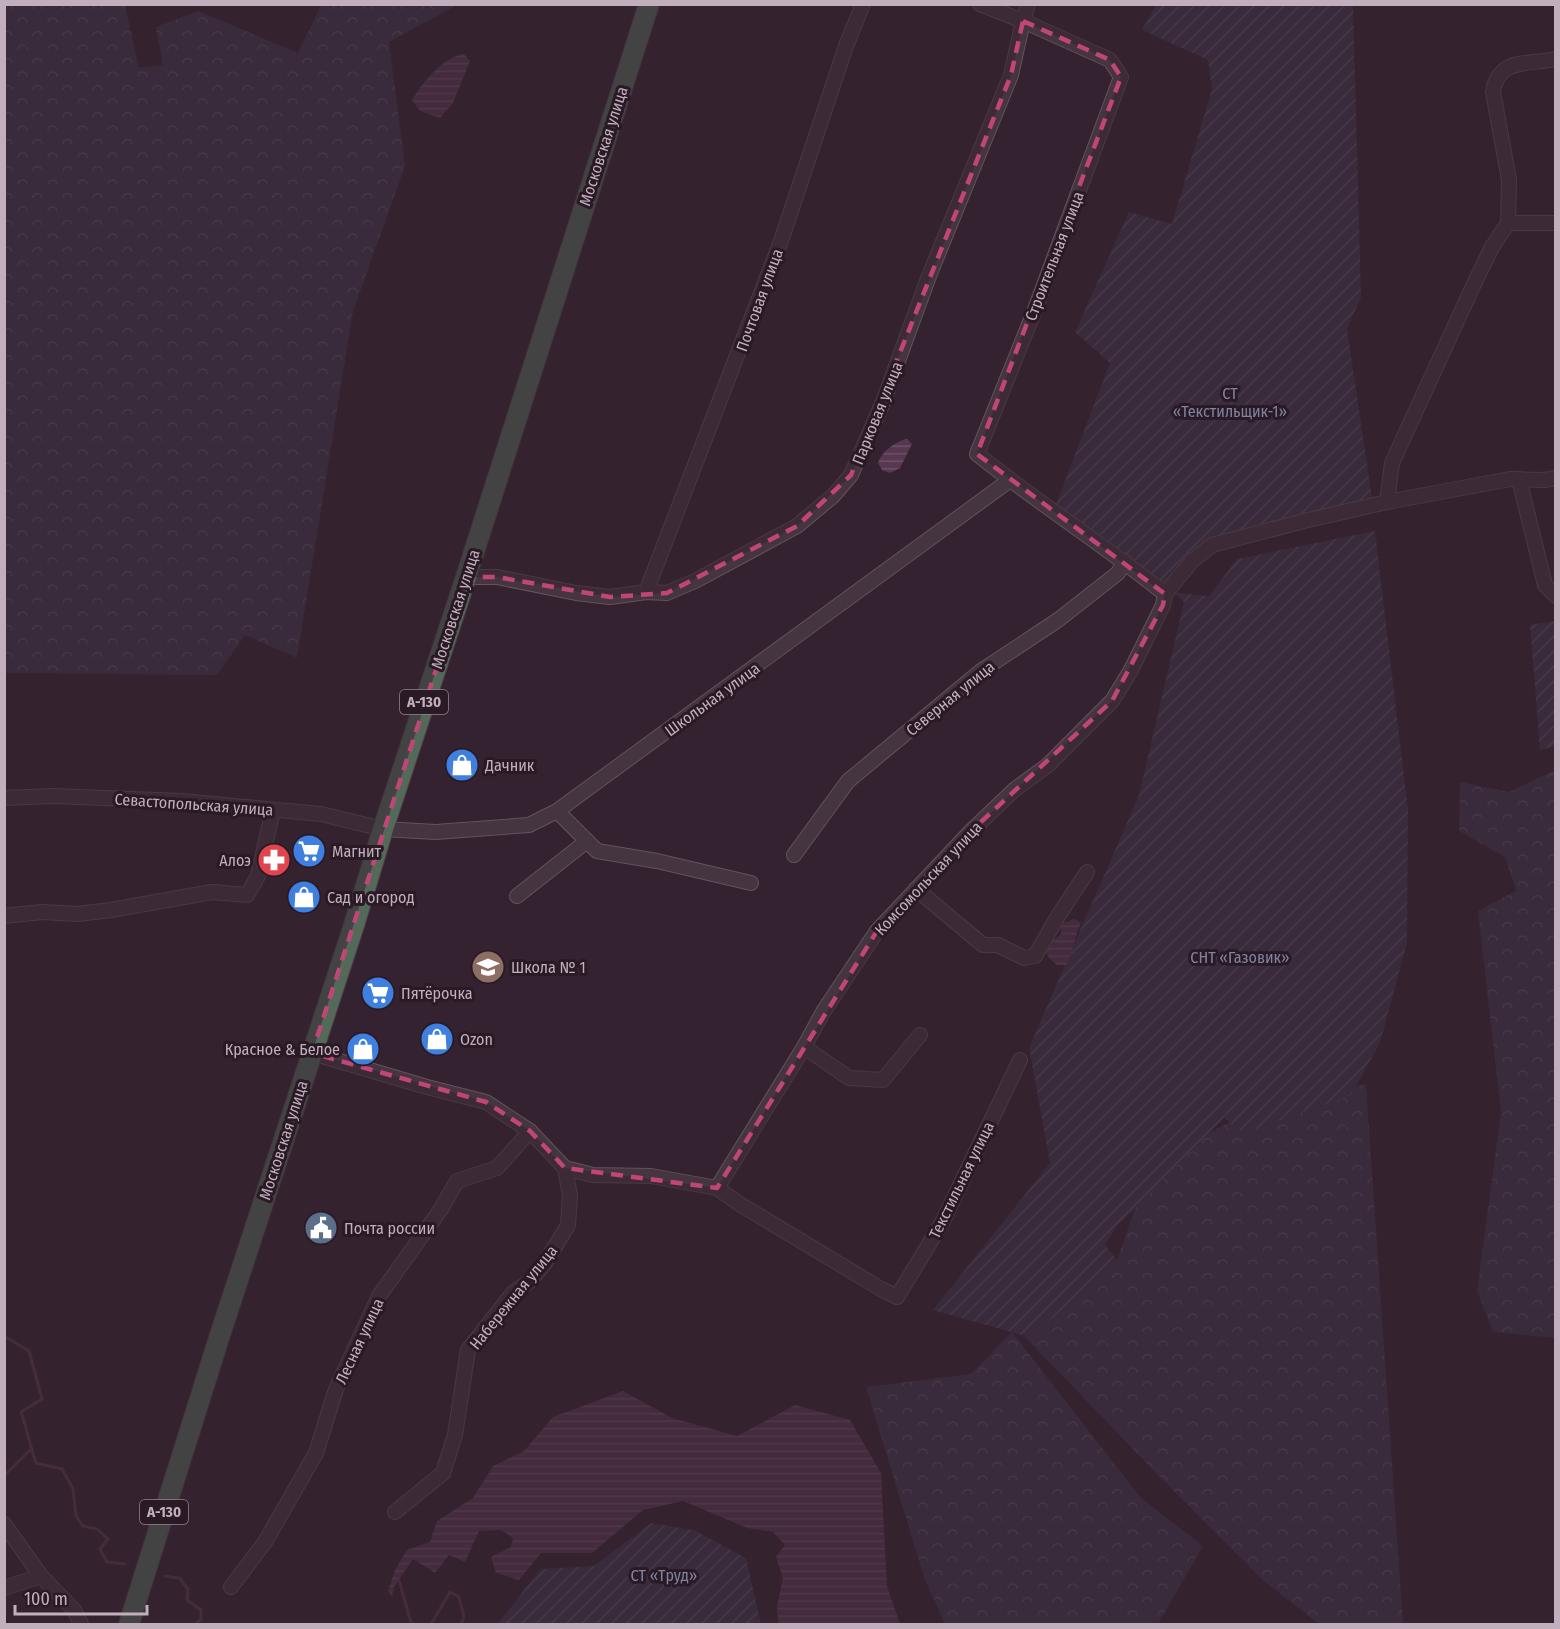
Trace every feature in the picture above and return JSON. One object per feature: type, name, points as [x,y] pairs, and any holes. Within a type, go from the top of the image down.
[{"type":"highway","name":"Московская улица","points":[[129,1624],[649,4]]},
{"type":"street","name":"Почтовая улица","points":[[646,592],[781,241],[846,46],[863,4]]},
{"type":"street","points":[[980,4],[1023,21]]},
{"type":"street","name":"Парковая улица","points":[[466,577],[497,576],[576,593],[610,597],[646,592],[668,593],[797,526],[833,496],[851,475],[883,402],[929,276],[1011,75],[1028,4]]},
{"type":"street","name":"Строительная улица","points":[[1010,480],[977,454],[1034,312],[1121,77],[1110,60],[1023,21]]},
{"type":"street","points":[[1387,502],[1392,464],[1492,247],[1508,223],[1509,180],[1493,92],[1496,79],[1503,69],[1510,66],[1556,59]]},
{"type":"street","points":[[1508,223],[1556,223]]},
{"type":"street","name":"Комсомольская улица","points":[[717,1188],[823,1012],[877,931],[969,833],[1014,790],[1048,765],[1112,701],[1131,670],[1163,605],[1166,594],[1192,561],[1212,545],[1387,502],[1519,479],[1556,478]]},
{"type":"street","points":[[1519,479],[1545,585],[1556,596]]},
{"type":"street","points":[[1010,480],[1124,561],[1166,594]]},
{"type":"street","name":"Школьная улица","points":[[383,829],[436,832],[482,830],[529,825],[557,812],[1010,480]]},
{"type":"street","name":"Северная улица","points":[[794,855],[848,781],[981,671],[1058,620],[1118,573],[1124,561]]},
{"type":"street","name":"Севастопольская улица","points":[[4,798],[53,796],[182,801],[321,814],[383,829]]},
{"type":"street","points":[[4,916],[42,912],[77,914],[212,892],[247,895],[258,876],[273,810]]},
{"type":"street","points":[[557,812],[597,851],[657,861],[751,883]]},
{"type":"street","points":[[517,896],[587,841]]},
{"type":"street","points":[[916,889],[983,945],[998,945],[1024,958],[1035,956],[1087,872]]},
{"type":"street","points":[[804,1047],[849,1078],[883,1080],[920,1035]]},
{"type":"street","points":[[312,1053],[486,1102],[530,1131],[565,1168],[593,1175],[651,1176],[717,1188]]},
{"type":"street","name":"Текстильная улица","points":[[717,1188],[738,1203],[897,1297],[943,1221],[1020,1060]]},
{"type":"street","name":"Лесная улица","points":[[231,1587],[266,1542],[316,1454],[336,1389],[380,1296],[441,1209],[457,1181],[497,1168],[530,1131]]},
{"type":"street","name":"Набережная улица","points":[[394,1512],[443,1473],[454,1435],[468,1350],[513,1293],[530,1281],[545,1263],[568,1225],[570,1196],[565,1168]]},
{"type":"street","points":[[4,1524],[41,1576],[74,1610],[81,1624]]},
{"type":"street","points":[[4,1588],[41,1576]]},
{"type":"highlighted area","points":[[1023,21],[1110,60],[1121,77],[977,454],[1165,594],[1163,605],[1112,701],[969,833],[877,931],[717,1188],[565,1168],[530,1131],[486,1102],[312,1053],[466,577],[497,577],[610,597],[667,593],[797,526],[851,475],[1011,75]]},
{"type":"green space","points":[[5,4],[125,5],[139,68],[163,65],[156,27],[198,11],[298,53],[321,5],[457,5],[389,42],[405,166],[353,311],[297,658],[245,635],[217,675],[5,673]]},
{"type":"green space","name":"СТ «Текстильщик-1»","points":[[1156,5],[1353,5],[1361,297],[1347,329],[1372,498],[1225,534],[1191,551],[1165,584],[1055,507],[1110,363],[1075,332],[1129,212],[1172,224],[1212,89],[1208,60],[1142,30]]},
{"type":"green space","name":"СНТ «Газовик»","points":[[1375,531],[1408,810],[1407,943],[1380,1043],[1351,1095],[1244,1133],[1224,1118],[1117,1226],[1105,1245],[1119,1263],[1029,1337],[933,1310],[1050,1163],[1029,1048],[1139,795],[1184,602],[1175,593],[1209,596],[1237,559]]},
{"type":"green space","points":[[1555,621],[1555,746],[1540,750],[1530,625]]},
{"type":"green space","points":[[1555,770],[1555,1338],[1493,1332],[1477,1291],[1501,1112],[1478,911],[1516,891],[1505,857],[1459,831],[1460,782],[1509,792]]},
{"type":"green space","points":[[1366,1084],[1403,1624],[1319,1624],[1264,1581],[1025,1337],[1117,1260],[1141,1192],[1193,1142],[1246,1113]]},
{"type":"green space","points":[[1012,1332],[1141,1498],[1203,1546],[1158,1624],[945,1624],[925,1580],[866,1387],[971,1374]]},
{"type":"green space","name":"СТ «Труд»","points":[[651,1523],[694,1530],[746,1558],[761,1624],[498,1624],[540,1569],[594,1566]]},
{"type":"shaded area","points":[[464,54],[470,61],[453,103],[440,118],[420,111],[412,100],[421,86],[441,65]]},
{"type":"shaded area","points":[[907,439],[912,444],[900,468],[890,473],[882,470],[878,463],[882,455],[894,445]]},
{"type":"shaded area","points":[[1074,919],[1081,923],[1071,955],[1066,965],[1057,965],[1045,951],[1050,943],[1061,934],[1061,924]]},
{"type":"shaded area","points":[[623,1391],[672,1418],[737,1436],[795,1405],[850,1420],[881,1473],[887,1586],[900,1624],[778,1624],[777,1606],[783,1578],[776,1557],[785,1545],[773,1532],[747,1528],[683,1501],[643,1510],[592,1553],[541,1553],[519,1580],[496,1573],[491,1557],[511,1547],[513,1538],[501,1530],[479,1531],[465,1562],[449,1555],[435,1573],[413,1559],[394,1587],[392,1596],[388,1591],[395,1570],[407,1550],[430,1542],[437,1521],[473,1498],[493,1466],[524,1451],[553,1417]]},
{"type":"waterway","points":[[4,1336],[29,1351],[42,1399],[21,1412],[36,1463],[62,1469],[73,1489],[76,1516],[83,1526],[97,1529],[108,1539],[100,1549],[107,1562],[124,1564]]},
{"type":"waterway","points":[[4,1476],[31,1449]]},
{"type":"waterway","points":[[165,1576],[179,1578],[188,1589],[187,1600],[201,1610],[201,1619],[195,1624]]},
{"type":"waterway","points":[[399,1580],[411,1623],[415,1624]]},
{"type":"waterway","points":[[431,1624],[450,1592],[459,1597],[464,1617],[461,1624]]},
{"type":"place","name":"Дачник","points":[[462,765]]},
{"type":"place","name":"Магнит","points":[[309,851]]},
{"type":"place","name":"Алоэ","points":[[274,860]]},
{"type":"place","name":"Сад и огород","points":[[304,897]]},
{"type":"place","name":"Школа № 1","points":[[488,967]]},
{"type":"place","name":"Пятёрочка","points":[[378,993]]},
{"type":"place","name":"Ozon","points":[[437,1039]]},
{"type":"place","name":"Красное & Белое","points":[[363,1049]]},
{"type":"place","name":"Почта россии","points":[[321,1228]]}]
